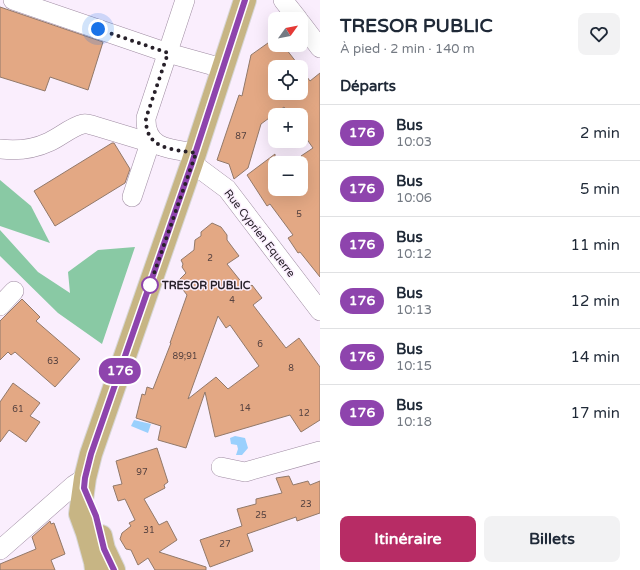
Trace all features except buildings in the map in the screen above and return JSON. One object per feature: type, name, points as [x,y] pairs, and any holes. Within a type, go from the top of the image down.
[{"type":"main road","points":[[96,570],[87,533],[80,514],[91,454],[194,158],[245,0]]},
{"type":"main road","points":[[85,483],[96,516],[104,549],[114,570]]},
{"type":"street","points":[[13,0],[168,53],[222,68]]},
{"type":"street","points":[[156,145],[145,127],[146,118],[185,0]]},
{"type":"street","points":[[283,0],[292,12]]},
{"type":"street","points":[[308,32],[320,48]]},
{"type":"street","points":[[0,149],[12,150],[34,147],[50,142],[77,126],[88,124],[194,158]]},
{"type":"street","points":[[132,197],[156,145]]},
{"type":"street","name":"Rue Cyprien Equerre","points":[[194,158],[227,189],[320,311]]},
{"type":"street","points":[[0,306],[14,291]]},
{"type":"street","points":[[221,467],[245,472],[320,451]]},
{"type":"street","points":[[0,550],[74,485],[85,483]]},
{"type":"green space","points":[[0,180],[31,206],[50,243],[0,226]]},
{"type":"green space","points":[[0,230],[38,272],[70,293],[68,272],[98,250],[135,247],[102,344],[58,313],[0,256]]},
{"type":"water","points":[[134,420],[151,424],[148,433],[131,426]]},
{"type":"water","points":[[235,436],[245,438],[248,448],[242,455],[236,455],[238,449],[237,445],[231,444],[230,438]]},
{"type":"bus line","name":"176","points":[[114,570],[104,549],[96,516],[84,488],[85,478],[91,454],[192,163],[245,0]]},
{"type":"place","name":"TRESOR PUBLIC","points":[[150,285]]},
{"type":"route","points":[[98,29],[168,53],[146,118],[145,127],[151,139],[162,147],[196,153],[150,285]]}]
